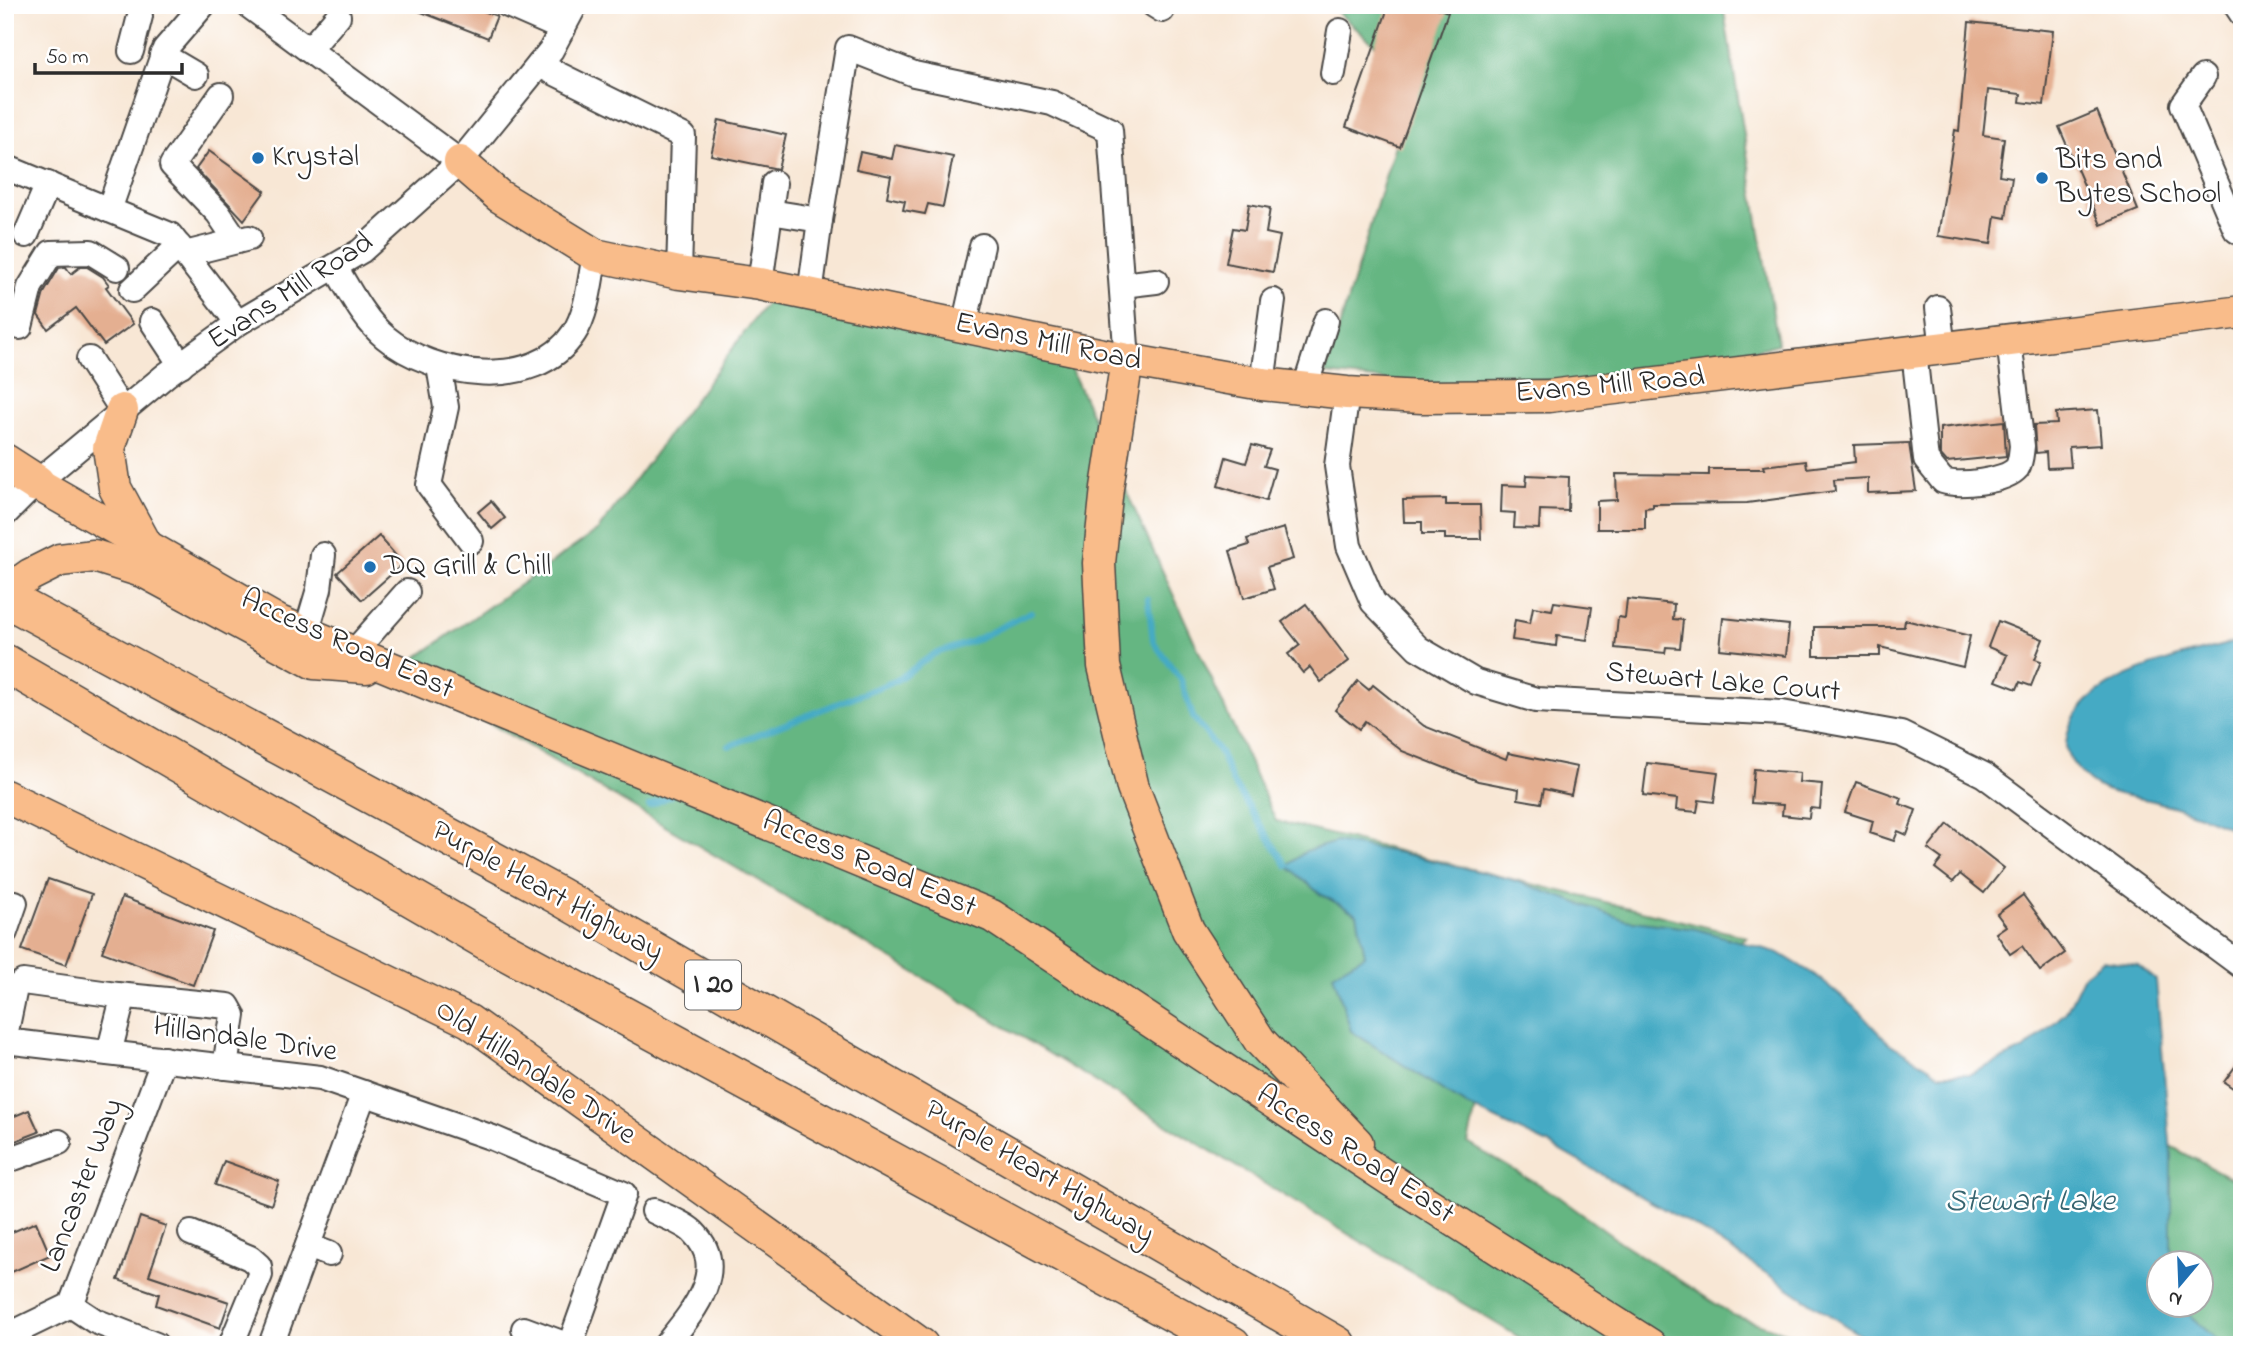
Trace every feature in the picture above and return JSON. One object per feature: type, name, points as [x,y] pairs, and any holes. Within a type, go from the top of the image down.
[{"type":"highway","points":[[5,463],[36,483]]},
{"type":"highway","name":"Purple Heart Highway","points":[[5,596],[81,640],[557,895],[1337,1345]]},
{"type":"highway","name":"Purple Heart Highway","points":[[20,672],[214,781],[490,943],[1232,1345]]},
{"type":"main road","name":"Evans Mill Road","points":[[460,162],[499,196],[595,255],[679,273],[760,284],[1127,360],[1262,384],[1347,393],[1422,397],[1549,396],[2242,312]]},
{"type":"main road","points":[[1127,360],[1107,488],[1099,564],[1104,667],[1133,788],[1188,930],[1253,1030],[1394,1182]]},
{"type":"main road","points":[[122,410],[109,448],[115,488],[147,546]]},
{"type":"main road","name":"Access Road East","points":[[36,483],[279,622],[992,916],[1394,1182],[1650,1345]]},
{"type":"main road","points":[[5,596],[30,575],[60,560],[94,556],[145,572],[314,663],[396,669]]},
{"type":"main road","name":"Old Hillandale Drive","points":[[5,796],[469,1021],[922,1345]]},
{"type":"street","points":[[109,209],[165,48],[203,5]]},
{"type":"street","points":[[248,5],[460,162],[540,65],[575,5]]},
{"type":"street","points":[[508,5],[563,29]]},
{"type":"street","points":[[2236,5],[2242,14]]},
{"type":"street","points":[[131,51],[139,16]]},
{"type":"street","points":[[309,50],[338,16]]},
{"type":"street","points":[[1333,73],[1340,31]]},
{"type":"street","points":[[810,294],[848,48],[914,74],[1001,101],[1052,103],[1110,130],[1127,360]]},
{"type":"street","points":[[162,55],[196,75]]},
{"type":"street","points":[[540,65],[683,136],[679,273]]},
{"type":"street","points":[[2203,77],[2183,105],[2236,230],[2242,234]]},
{"type":"street","points":[[132,290],[182,250],[243,240],[172,165],[221,95]]},
{"type":"street","name":"Evans Mill Road","points":[[5,514],[36,483],[122,410],[237,323],[362,251],[460,162]]},
{"type":"street","points":[[5,167],[170,234],[237,323]]},
{"type":"street","points":[[760,284],[774,183]]},
{"type":"street","points":[[26,235],[48,184]]},
{"type":"street","points":[[770,212],[820,220]]},
{"type":"street","points":[[964,326],[982,246]]},
{"type":"street","points":[[20,327],[30,287],[51,253],[91,252],[117,268]]},
{"type":"street","points":[[335,267],[362,311],[384,336],[413,356],[439,366],[478,371],[522,370],[556,354],[575,331],[595,255]]},
{"type":"street","points":[[1122,285],[1156,281]]},
{"type":"street","points":[[1262,384],[1273,301]]},
{"type":"street","points":[[1938,308],[1928,351],[1926,460],[1942,481],[1966,484],[2006,475],[2016,468],[2022,446],[2009,341]]},
{"type":"street","points":[[152,321],[181,365]]},
{"type":"street","points":[[1305,388],[1326,321]]},
{"type":"street","points":[[89,359],[122,410]]},
{"type":"street","points":[[439,366],[446,407],[429,485],[471,541]]},
{"type":"street","name":"Stewart Lake Court","points":[[1347,393],[1337,466],[1349,546],[1373,602],[1418,648],[1476,682],[1536,700],[1782,713],[1901,734],[1984,775],[2242,966]]},
{"type":"street","points":[[306,633],[319,589],[323,555]]},
{"type":"street","points":[[354,652],[407,592]]},
{"type":"street","points":[[5,932],[15,903]]},
{"type":"street","points":[[5,1039],[10,987],[23,982],[228,1006],[233,1015],[225,1066]]},
{"type":"street","points":[[109,1053],[121,1006],[117,995]]},
{"type":"street","name":"Hillandale Drive","points":[[5,1039],[320,1078],[493,1138],[624,1194],[569,1345]]},
{"type":"street","name":"Lancaster Way","points":[[5,1337],[71,1305],[164,1059]]},
{"type":"street","points":[[280,1342],[318,1250],[364,1093]]},
{"type":"street","points":[[5,1161],[59,1143]]},
{"type":"street","points":[[654,1211],[692,1231],[706,1255],[708,1282],[696,1308],[666,1345]]},
{"type":"street","points":[[191,1233],[250,1258],[259,1266],[260,1275],[232,1345]]},
{"type":"street","points":[[71,1305],[95,1321],[156,1345]]},
{"type":"street","points":[[524,1329],[569,1345]]},
{"type":"green space","points":[[1329,5],[1723,5],[1778,344],[1624,384],[1471,389],[1325,374],[1415,79]]},
{"type":"green space","points":[[770,298],[1064,354],[1276,821],[1747,937],[1616,1019],[1490,1047],[1468,1143],[1553,1193],[1620,1242],[1733,1315],[1823,1345],[1532,1345],[929,981],[399,670],[598,530]]},
{"type":"green space","points":[[2144,1132],[2242,1184],[2242,1345],[2215,1345],[2189,1318],[2216,1318],[2216,1248],[2158,1248]]},
{"type":"water","points":[[2242,640],[2242,834],[2179,808],[2107,791],[2089,781],[2073,763],[2066,744],[2073,720],[2088,700],[2109,685],[2164,661]]},
{"type":"water","name":"Stewart Lake","points":[[1336,842],[1401,853],[1510,879],[1626,920],[1696,929],[1779,953],[1815,975],[1860,1012],[1889,1043],[1940,1074],[1970,1074],[2025,1049],[2066,1012],[2084,975],[2103,960],[2138,965],[2156,980],[2171,1153],[2171,1248],[2146,1248],[2146,1318],[2193,1318],[2223,1345],[1875,1345],[1699,1229],[1548,1144],[1467,1106],[1351,1031],[1333,974],[1365,955],[1357,914],[1320,894],[1287,866],[1306,851]]},
{"type":"building","points":[[467,5],[497,16],[488,38],[406,6]]},
{"type":"building","points":[[1389,5],[1429,5],[1448,12],[1400,147],[1346,127]]},
{"type":"building","points":[[1969,22],[2053,31],[2044,105],[2020,102],[2021,94],[1988,90],[1983,135],[2004,138],[1999,175],[2012,177],[2006,218],[1995,216],[1991,244],[1938,236],[1955,130],[1959,131]]},
{"type":"building","points":[[2097,111],[2138,210],[2101,225],[2059,127]]},
{"type":"building","points":[[719,120],[786,135],[778,169],[711,155]]},
{"type":"building","points":[[895,145],[953,157],[943,207],[928,204],[925,214],[903,210],[905,201],[887,197],[891,176],[856,169],[860,152],[892,159]]},
{"type":"building","points":[[209,151],[265,191],[244,220],[196,169]]},
{"type":"building","points":[[1249,204],[1270,208],[1266,233],[1280,236],[1273,272],[1226,263],[1233,228],[1245,230]]},
{"type":"building","points":[[66,267],[71,274],[80,267],[87,267],[103,277],[109,285],[106,287],[133,324],[104,345],[76,308],[48,329],[38,315],[44,293],[59,268]]},
{"type":"building","points":[[2098,410],[2101,445],[2069,447],[2071,467],[2047,468],[2046,452],[2036,453],[2034,425],[2057,424],[2056,413]]},
{"type":"building","points":[[2004,421],[2006,456],[1947,462],[1940,454],[1940,428]]},
{"type":"building","points":[[1909,443],[1916,491],[1868,493],[1868,478],[1834,480],[1835,491],[1747,503],[1653,504],[1653,507],[1645,508],[1645,529],[1597,529],[1597,501],[1617,500],[1616,474],[1709,475],[1709,469],[1764,469],[1763,466],[1806,461],[1807,468],[1855,462],[1854,445]]},
{"type":"building","points":[[1252,445],[1270,450],[1264,466],[1275,469],[1266,501],[1218,486],[1226,457],[1246,463]]},
{"type":"building","points":[[1527,475],[1569,477],[1568,511],[1540,510],[1539,529],[1514,528],[1515,513],[1501,512],[1502,485],[1526,486]]},
{"type":"building","points":[[1446,499],[1446,505],[1480,505],[1481,539],[1445,539],[1445,534],[1422,534],[1422,522],[1404,522],[1403,500]]},
{"type":"building","points":[[491,501],[505,518],[492,529],[478,512]]},
{"type":"building","points":[[1284,528],[1293,559],[1267,567],[1274,589],[1244,598],[1230,551],[1249,545],[1247,539]]},
{"type":"building","points":[[379,536],[403,564],[362,600],[337,573]]},
{"type":"building","points":[[1627,599],[1674,604],[1673,619],[1683,620],[1680,648],[1666,647],[1665,653],[1615,648],[1618,617],[1625,618]]},
{"type":"building","points":[[1554,602],[1592,607],[1587,640],[1557,636],[1556,646],[1512,640],[1515,620],[1530,623],[1533,607],[1552,610]]},
{"type":"building","points":[[1306,604],[1349,661],[1321,682],[1310,667],[1303,673],[1288,654],[1300,645],[1282,622]]},
{"type":"building","points":[[1723,618],[1789,625],[1786,656],[1720,649]]},
{"type":"building","points":[[1905,620],[1970,636],[1963,667],[1880,647],[1880,656],[1814,656],[1814,627],[1904,627]]},
{"type":"building","points":[[1998,621],[2043,639],[2035,659],[2041,661],[2031,686],[2020,682],[2017,689],[1996,681],[2007,655],[1988,647]]},
{"type":"building","points":[[1358,681],[1369,690],[1373,685],[1424,726],[1506,759],[1508,753],[1577,767],[1571,795],[1544,789],[1541,803],[1518,799],[1519,789],[1478,781],[1402,751],[1365,721],[1359,729],[1335,710]]},
{"type":"building","points":[[1647,763],[1718,772],[1714,802],[1699,800],[1697,812],[1676,810],[1677,799],[1643,795]]},
{"type":"building","points":[[1754,769],[1800,773],[1799,782],[1822,784],[1820,809],[1810,808],[1809,818],[1782,815],[1783,805],[1751,803]]},
{"type":"building","points":[[1856,782],[1902,798],[1900,804],[1916,810],[1907,835],[1898,831],[1894,841],[1870,833],[1873,821],[1845,812]]},
{"type":"building","points":[[1948,824],[2004,868],[1984,893],[1960,874],[1953,882],[1935,868],[1942,859],[1928,849]]},
{"type":"building","points":[[48,879],[92,894],[66,965],[22,950]]},
{"type":"building","points":[[2023,895],[2065,953],[2040,971],[2022,946],[2010,954],[1996,933],[2006,926],[1997,914]]},
{"type":"building","points":[[122,897],[213,931],[193,985],[102,952]]},
{"type":"building","points":[[2242,1057],[2242,1094],[2224,1082]]},
{"type":"building","points":[[29,1110],[39,1132],[5,1145],[5,1120]]},
{"type":"building","points":[[224,1161],[279,1181],[271,1205],[215,1185]]},
{"type":"building","points":[[140,1217],[166,1226],[149,1275],[229,1302],[220,1328],[156,1305],[159,1294],[118,1280]]},
{"type":"building","points":[[36,1222],[50,1255],[5,1275],[5,1235]]},
{"type":"waterway","points":[[1148,599],[1153,641],[1181,680],[1193,717],[1220,752],[1232,781],[1287,866]]},
{"type":"waterway","points":[[729,746],[897,680],[934,654],[973,641],[1031,612]]},
{"type":"waterway","points":[[649,806],[670,796]]},
{"type":"place","name":"Krystal","points":[[258,158]]},
{"type":"place","name":"Bits and Bytes School","points":[[2042,178]]},
{"type":"place","name":"DQ Grill & Chill","points":[[370,567]]}]
